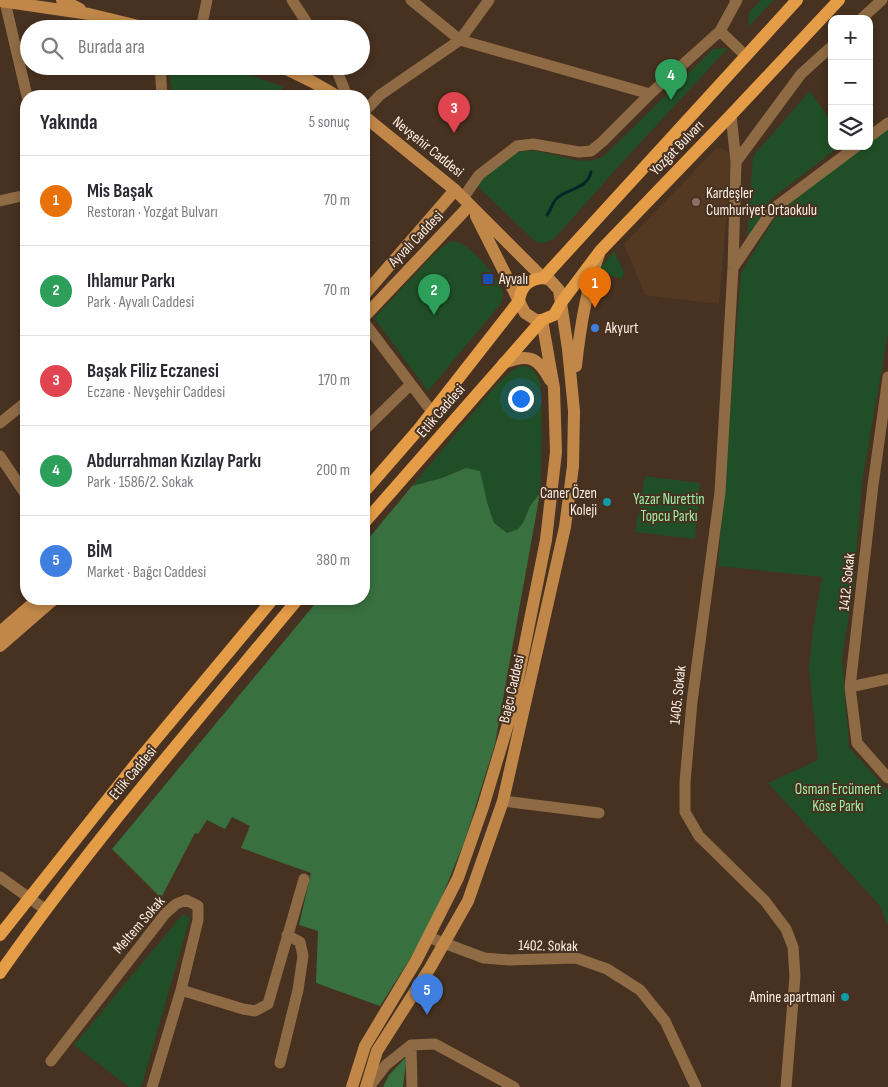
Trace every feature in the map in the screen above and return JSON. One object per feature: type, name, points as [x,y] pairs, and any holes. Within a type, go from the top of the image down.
[{"type":"main road","points":[[62,0],[89,14]]},
{"type":"main road","name":"Yozgat Bulvarı","points":[[519,301],[520,292],[524,286],[536,278],[543,278],[797,0]]},
{"type":"main road","name":"Yozgat Bulvarı","points":[[542,320],[554,314],[600,251],[731,116],[838,0]]},
{"type":"main road","points":[[3,1],[89,14],[114,20]]},
{"type":"main road","points":[[299,75],[327,90]]},
{"type":"main road","name":"Nevşehir Caddesi","points":[[370,121],[463,198],[543,278]]},
{"type":"main road","name":"Nevşehir Caddesi","points":[[463,198],[519,301]]},
{"type":"main road","name":"Ayvalı Caddesi","points":[[370,289],[463,198]]},
{"type":"main road","name":"Ayvalı Caddesi","points":[[370,311],[463,198]]},
{"type":"main road","points":[[572,393],[585,306],[600,251]]},
{"type":"main road","name":"Bağcı Caddesi","points":[[368,1087],[377,1051],[430,968],[468,901],[503,801],[567,520],[573,466],[572,393],[568,349],[559,290],[550,280],[543,278]]},
{"type":"main road","points":[[519,301],[525,313],[530,317],[542,320]]},
{"type":"main road","name":"Etlik Caddesi","points":[[370,485],[432,412],[519,301]]},
{"type":"main road","name":"Bağcı Caddesi","points":[[352,1087],[365,1046],[416,961],[458,878],[483,807],[511,714],[546,540],[556,452],[554,388],[542,320]]},
{"type":"main road","name":"Etlik Caddesi","points":[[370,516],[542,320]]},
{"type":"main road","points":[[504,363],[524,357],[536,361],[546,373],[554,388]]},
{"type":"main road","points":[[0,632],[31,605]]},
{"type":"main road","points":[[0,646],[47,605]]},
{"type":"main road","name":"Etlik Caddesi","points":[[0,935],[142,756],[268,605]]},
{"type":"main road","name":"Etlik Caddesi","points":[[0,973],[116,818],[293,605]]},
{"type":"street","points":[[203,20],[207,0]]},
{"type":"street","points":[[292,0],[304,20]]},
{"type":"street","points":[[411,0],[460,40],[650,94]]},
{"type":"street","points":[[370,106],[380,95],[460,40],[490,0]]},
{"type":"street","points":[[463,198],[479,175],[517,146],[532,144],[588,152],[602,142],[650,94],[720,31],[737,0]]},
{"type":"street","points":[[865,15],[882,0]]},
{"type":"street","points":[[3,1],[20,68]]},
{"type":"street","points":[[720,31],[746,56]]},
{"type":"street","points":[[736,162],[801,74],[828,50]]},
{"type":"street","points":[[22,75],[25,90]]},
{"type":"street","points":[[161,75],[162,90]]},
{"type":"street","points":[[339,75],[345,90]]},
{"type":"street","name":"1405. Sokak","points":[[731,116],[736,162],[733,268],[720,492],[692,702],[685,782],[685,812],[699,836],[765,901],[786,929],[793,947],[795,976],[786,1087]]},
{"type":"street","points":[[873,134],[888,123]]},
{"type":"street","points":[[733,268],[773,209],[852,150]]},
{"type":"street","points":[[0,201],[20,196]]},
{"type":"street","points":[[370,330],[432,412]]},
{"type":"street","name":"1412. Sokak","points":[[888,378],[873,485],[850,687],[857,743],[888,778]]},
{"type":"street","points":[[370,424],[411,384]]},
{"type":"street","points":[[0,423],[20,407]]},
{"type":"street","points":[[0,456],[20,486]]},
{"type":"street","points":[[850,687],[888,679]]},
{"type":"street","points":[[503,801],[599,812]]},
{"type":"street","points":[[0,877],[46,910]]},
{"type":"street","points":[[181,990],[243,1010],[255,1011],[268,1004],[304,879]]},
{"type":"street","name":"Meltem Sokak","points":[[50,1061],[165,914],[176,904],[186,900],[198,906],[198,920],[181,990],[152,1087]]},
{"type":"street","points":[[280,1063],[298,990],[303,956],[300,942],[287,935]]},
{"type":"street","name":"1402. Sokak","points":[[428,937],[484,958],[509,960],[576,958],[607,969],[640,990],[665,1021],[696,1087]]},
{"type":"street","points":[[411,1044],[412,1087]]},
{"type":"street","points":[[368,1087],[386,1064],[411,1044],[435,1044],[514,1087]]},
{"type":"shaded area","name":"Kardeşler Cumhuriyet Ortaokulu","points":[[717,148],[722,148],[728,152],[731,160],[719,304],[645,295],[624,244]]},
{"type":"green space","points":[[761,0],[774,0],[748,27],[749,12]]},
{"type":"green space","points":[[728,48],[555,238],[548,242],[537,243],[477,186],[502,161],[519,152],[541,152],[583,161],[604,156],[713,49]]},
{"type":"green space","points":[[170,75],[249,75],[284,87],[281,90],[172,90]]},
{"type":"green space","points":[[810,91],[828,117],[828,150],[835,150],[771,199],[747,239],[753,156]]},
{"type":"green space","name":"Osman Ercüment Köse Parkı","points":[[888,127],[888,333],[862,482],[854,585],[842,658],[849,747],[888,791],[888,926],[880,906],[768,783],[818,760],[809,666],[822,577],[718,566],[741,273],[777,214],[858,150],[873,150],[873,138]]},
{"type":"green space","points":[[449,242],[463,244],[485,264],[502,289],[503,298],[497,308],[428,391],[374,318],[435,253]]},
{"type":"green space","points":[[614,251],[624,273],[622,279],[598,271]]},
{"type":"green space","points":[[520,366],[528,367],[534,371],[541,385],[542,440],[540,493],[530,506],[523,523],[518,529],[507,533],[494,523],[487,502],[466,468],[442,478],[412,486],[497,384]]},
{"type":"green space","points":[[466,468],[480,471],[494,523],[507,533],[518,529],[523,523],[530,506],[540,493],[495,744],[465,840],[430,926],[380,1006],[316,983],[318,931],[299,925],[311,873],[241,848],[250,826],[232,817],[225,829],[207,820],[198,834],[195,833],[161,898],[112,849],[314,605],[370,605],[370,537],[412,486],[442,478]]},
{"type":"green space","name":"Yazar Nurettin Topcu Parkı","points":[[645,476],[700,483],[695,539],[635,532]]},
{"type":"green space","points":[[183,914],[190,918],[141,1087],[129,1087],[74,1045]]},
{"type":"green space","points":[[407,1056],[403,1087],[383,1087],[389,1075]]},
{"type":"waterway","points":[[547,215],[557,198],[586,182],[591,172]]},
{"type":"place","name":"Abdurrahman Kızılay Parkı","points":[[671,100]]},
{"type":"place","name":"Başak Filiz Eczanesi","points":[[454,133]]},
{"type":"place","name":"Kardeşler Cumhuriyet Ortaokulu","points":[[696,202]]},
{"type":"place","name":"Ayvalı","points":[[488,279]]},
{"type":"place","name":"Mis Başak","points":[[595,308]]},
{"type":"place","name":"Ihlamur Parkı","points":[[434,315]]},
{"type":"place","name":"Akyurt","points":[[595,328]]},
{"type":"place","name":"Caner Özen Koleji","points":[[607,502]]},
{"type":"place","name":"Amine apartmani","points":[[845,997]]},
{"type":"place","name":"BİM","points":[[427,1015]]}]
